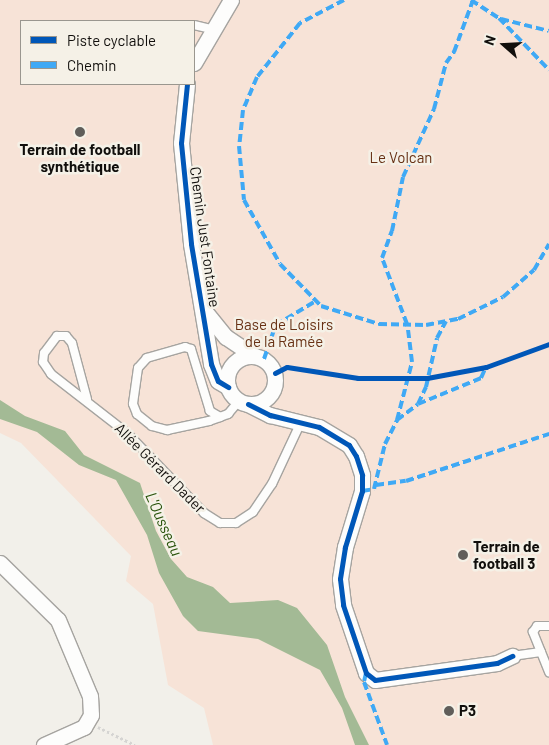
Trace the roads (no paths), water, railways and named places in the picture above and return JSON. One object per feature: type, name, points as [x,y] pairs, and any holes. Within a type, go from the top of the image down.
[{"type":"street","points":[[195,61],[212,29],[231,0]]},
{"type":"street","name":"Chemin Just Fontaine","points":[[187,85],[181,122],[183,168],[203,309],[215,376],[228,387]]},
{"type":"street","name":"Chemin Just Fontaine","points":[[203,309],[226,337],[254,356]]},
{"type":"street","points":[[296,421],[278,406],[272,366],[254,356],[235,362],[228,373],[228,387],[244,402],[270,415],[319,427],[349,445],[362,474],[362,491],[345,547],[340,579],[345,614],[366,673],[375,680],[497,663],[512,656]]},
{"type":"street","points":[[244,402],[267,398],[275,387]]},
{"type":"street","points":[[0,563],[54,616],[66,634],[90,696],[92,706],[88,722],[79,730],[44,745]]},
{"type":"lane","points":[[195,26],[212,29]]},
{"type":"lane","name":"Allée Gérard Dader","points":[[87,399],[72,343],[66,336],[57,336],[49,342],[43,362],[51,374],[87,399],[128,434],[204,513],[220,523],[236,523],[253,512],[272,484],[296,421]]},
{"type":"lane","points":[[220,417],[210,411],[191,349],[185,347],[147,358],[138,368],[134,404],[137,414],[152,426],[167,430],[220,417],[228,414],[244,402]]},
{"type":"lane","points":[[549,626],[537,626],[533,632],[549,672]]},
{"type":"lane","points":[[512,656],[541,652]]},
{"type":"place","name":"Terrain de football synthétique","points":[[80,132]]},
{"type":"place","name":"Terrain de football 3","points":[[463,555]]},
{"type":"place","name":"P3","points":[[449,711]]},
{"type":"park label","name":"Le Volcan","points":[[401,158]]},
{"type":"park label","name":"Base de Loisirs de la Ramée","points":[[284,332]]},
{"type":"water label","name":"L'Ousseau","points":[[164,524]]}]
